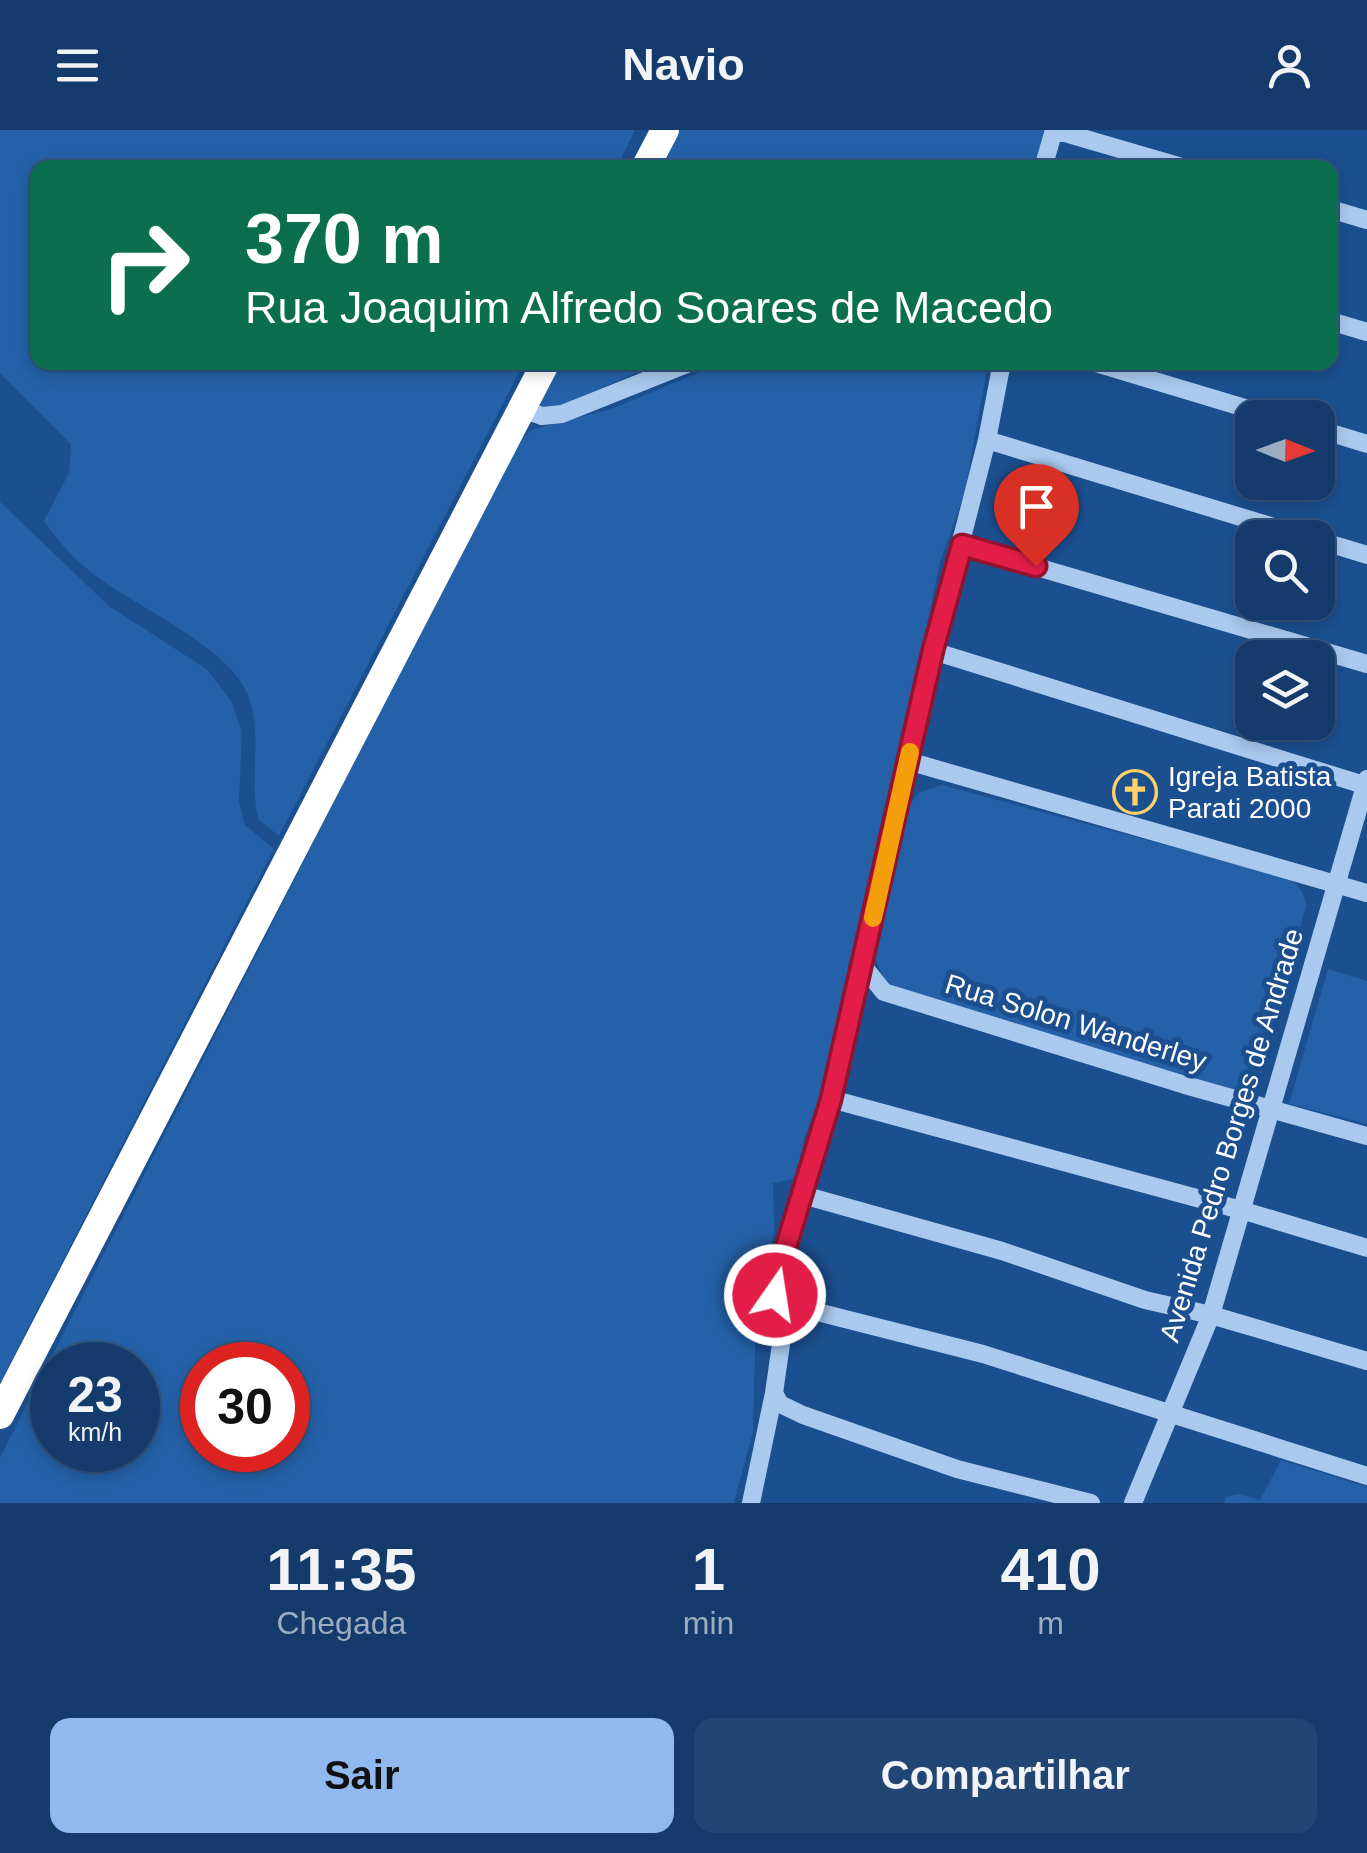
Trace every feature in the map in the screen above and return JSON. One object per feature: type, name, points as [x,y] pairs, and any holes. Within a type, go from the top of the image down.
[{"type":"highway","points":[[650,160],[664,130]]},
{"type":"highway","points":[[0,1415],[542,370]]},
{"type":"street","points":[[1045,160],[1054,130],[1157,160]]},
{"type":"street","points":[[1338,212],[1367,220]]},
{"type":"street","points":[[1338,323],[1367,332]]},
{"type":"street","points":[[522,409],[542,416],[562,414],[672,370]]},
{"type":"street","points":[[751,1503],[784,1323],[775,1283],[831,1099],[856,999],[933,650],[962,545],[1000,370]]},
{"type":"street","points":[[1119,370],[1235,405]]},
{"type":"street","points":[[1335,434],[1367,444]]},
{"type":"street","points":[[987,440],[1251,520]]},
{"type":"street","points":[[962,545],[1367,664]]},
{"type":"street","points":[[1335,545],[1367,555]]},
{"type":"street","points":[[933,650],[1366,783]]},
{"type":"street","points":[[908,761],[1367,893]]},
{"type":"street","name":"Avenida Pedro Borges de Andrade","points":[[1134,1503],[1211,1315],[1366,783]]},
{"type":"street","points":[[856,999],[884,992],[863,966]]},
{"type":"street","name":"Rua Solon Wanderley","points":[[884,992],[1367,1136]]},
{"type":"street","points":[[831,1099],[1242,1210],[1367,1248]]},
{"type":"street","points":[[803,1195],[1002,1251],[1145,1300],[1211,1315],[1367,1361]]},
{"type":"street","points":[[782,1304],[983,1354],[1367,1476]]},
{"type":"street","points":[[774,1392],[780,1404],[802,1415],[957,1469],[1091,1503]]},
{"type":"shaded area","points":[[0,130],[635,130],[620,160],[30,160],[30,370],[520,370],[279,836],[258,819],[255,725],[248,695],[238,677],[201,644],[84,567],[44,521],[69,473],[71,444],[0,373]]},
{"type":"shaded area","points":[[680,130],[1045,130],[1038,160],[664,160]]},
{"type":"shaded area","points":[[556,370],[643,370],[560,406],[538,406]]},
{"type":"shaded area","points":[[705,370],[987,370],[965,492],[940,562],[895,785],[862,930],[849,964],[841,1021],[822,1092],[804,1139],[797,1178],[773,1183],[774,1232],[756,1318],[753,1432],[734,1503],[0,1503],[0,1458],[30,1399],[30,1472],[160,1472],[160,1342],[59,1342],[515,446],[531,430],[611,409]]},
{"type":"shaded area","points":[[0,502],[109,606],[208,670],[231,701],[242,731],[239,803],[245,825],[274,849],[0,1383]]},
{"type":"shaded area","points":[[942,785],[1288,878],[1295,884],[1306,906],[1259,1083],[1246,1095],[1231,1092],[891,985],[875,958],[910,804],[918,793]]},
{"type":"shaded area","points":[[1328,969],[1367,981],[1367,1124],[1289,1104]]},
{"type":"shaded area","points":[[1281,1460],[1367,1487],[1367,1503],[1224,1503],[1226,1497],[1238,1494],[1260,1500]]},
{"type":"slow traffic","points":[[873,918],[910,752]]},
{"type":"place","name":"Igreja Batista Parati 2000","points":[[1135,792]]},
{"type":"route","points":[[775,1295],[775,1283],[831,1099],[856,999],[933,650],[962,545],[1036,566]]}]
